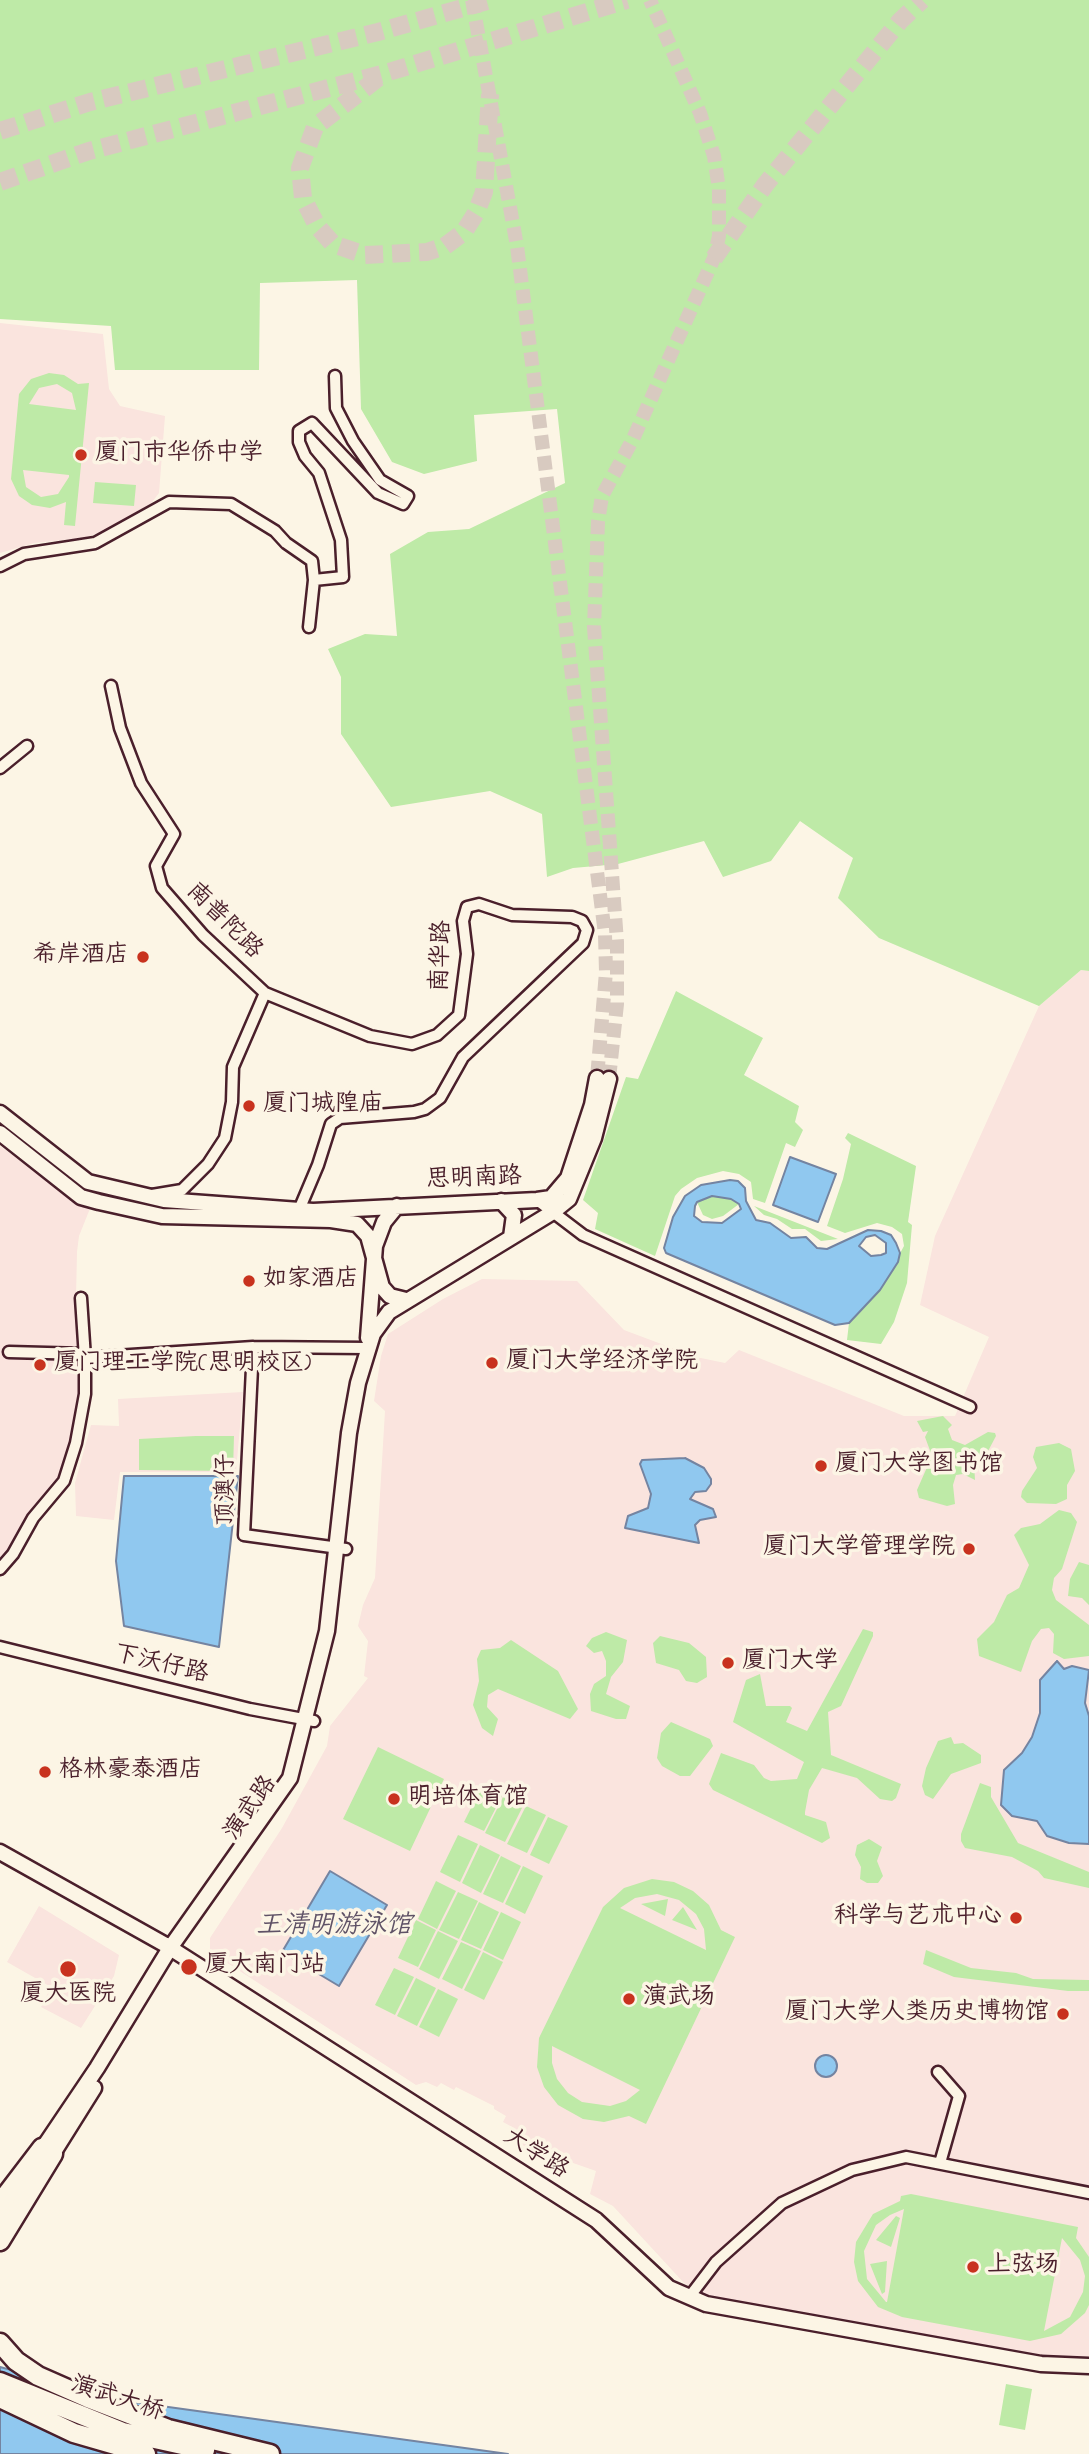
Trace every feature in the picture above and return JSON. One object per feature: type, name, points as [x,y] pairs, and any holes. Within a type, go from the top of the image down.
[{"type":"highway","points":[[0,2203],[48,2151]]},
{"type":"highway","points":[[1,2236],[48,2151]]},
{"type":"highway","points":[[0,2343],[16,2361],[38,2376],[89,2398],[168,2429],[270,2454]]},
{"type":"highway","name":"演武大桥","points":[[0,2382],[123,2432],[222,2454]]},
{"type":"highway","name":"演武大桥","points":[[0,2398],[74,2433],[146,2454]]},
{"type":"highway","points":[[0,2407],[74,2433]]},
{"type":"main road","points":[[367,1348],[389,1312],[553,1212],[569,1199],[585,1162],[603,1079],[568,1178],[551,1198],[537,1200]]},
{"type":"main road","name":"思明南路","points":[[0,1112],[89,1182],[164,1200],[299,1210],[537,1200]]},
{"type":"main road","points":[[0,1133],[81,1197],[162,1216],[348,1221],[365,1231],[382,1287],[390,1296],[406,1300]]},
{"type":"main road","points":[[501,1201],[514,1215],[512,1237]]},
{"type":"main road","name":"演武路","points":[[0,2218],[48,2151],[97,2068],[174,1951],[298,1782],[309,1720],[336,1632],[341,1548],[367,1348],[374,1261],[380,1229],[397,1206]]},
{"type":"main road","name":"大学路","points":[[0,1852],[174,1951],[596,2221],[669,2288],[706,2304],[1041,2364],[1089,2366]]},
{"type":"street","points":[[314,580],[343,577],[344,567],[341,540],[318,473],[305,456],[299,442],[299,431],[305,425],[312,423],[320,430],[378,493],[403,504],[408,496],[380,480],[352,441],[336,408],[335,376]]},
{"type":"street","points":[[0,566],[24,554],[95,543],[169,502],[231,504],[275,531],[286,543],[312,561],[314,580],[309,627]]},
{"type":"street","name":"南普陀路","points":[[111,685],[120,728],[141,783],[174,834],[156,866],[162,888],[203,935],[265,993]]},
{"type":"street","points":[[0,768],[27,746]]},
{"type":"street","name":"南华路","points":[[265,993],[370,1036],[412,1044],[437,1035],[449,1027],[459,1015],[467,954],[463,921],[467,906],[479,904],[531,918],[572,917],[582,921],[587,930],[583,943],[561,967],[463,1057],[440,1098],[425,1109],[414,1112],[340,1118],[331,1124],[318,1166],[299,1210]]},
{"type":"street","points":[[145,1196],[182,1190],[208,1164],[225,1138],[232,1102],[233,1067],[265,993]]},
{"type":"street","name":"思明南路","points":[[537,1200],[583,1235],[970,1407]]},
{"type":"street","points":[[0,1569],[13,1554],[33,1518],[64,1481],[76,1443],[85,1394],[81,1298]]},
{"type":"street","points":[[9,1352],[85,1356],[253,1347],[367,1348]]},
{"type":"street","name":"顶澳仔","points":[[253,1347],[244,1535],[341,1548]]},
{"type":"street","name":"下沃仔路","points":[[0,1647],[309,1720]]},
{"type":"street","points":[[938,2072],[959,2096],[940,2163]]},
{"type":"street","points":[[690,2297],[716,2262],[782,2203],[863,2167],[906,2157],[1089,2193]]},
{"type":"shaded area","name":"厦门市华侨中学","points":[[0,323],[103,334],[109,389],[120,406],[165,416],[159,493],[140,518],[84,538],[34,543],[0,553]]},
{"type":"shaded area","name":"厦门大学","points":[[1081,970],[1089,971],[1089,2357],[1060,2358],[724,2302],[703,2294],[684,2283],[613,2206],[590,2194],[596,2171],[516,2143],[512,2139],[516,2129],[503,2122],[506,2116],[494,2109],[494,2106],[456,2087],[454,2090],[441,2083],[437,2087],[426,2082],[416,2085],[215,1955],[210,1949],[210,1938],[282,1828],[327,1746],[330,1726],[368,1678],[364,1676],[368,1641],[358,1626],[363,1605],[375,1578],[385,1411],[374,1401],[381,1356],[388,1334],[443,1299],[482,1279],[577,1281],[624,1330],[696,1357],[725,1363],[739,1350],[904,1416],[955,1416],[989,1337],[920,1305],[935,1236],[1039,1006]]},
{"type":"shaded area","name":"厦门理工学院(思明校区)","points":[[0,1146],[77,1200],[91,1206],[79,1236],[77,1252],[80,1394],[71,1441],[59,1477],[31,1512],[10,1552],[0,1563]]},
{"type":"shaded area","points":[[243,1392],[236,1472],[120,1472],[114,1520],[76,1516],[75,1483],[91,1425],[119,1426],[118,1399]]},
{"type":"shaded area","name":"厦大医院","points":[[39,1906],[119,1955],[114,1976],[81,2028],[41,2007],[51,1987],[7,1962]]},
{"type":"green space","points":[[0,0],[1089,0],[1089,971],[1081,970],[1039,1006],[879,938],[838,898],[853,858],[800,821],[771,861],[723,877],[704,841],[618,864],[573,868],[547,877],[542,814],[490,791],[391,807],[341,734],[341,677],[328,649],[365,634],[397,636],[390,554],[428,532],[469,529],[565,483],[557,409],[474,415],[477,461],[424,474],[392,462],[361,409],[357,280],[260,283],[259,370],[115,370],[111,326],[0,319]]},
{"type":"green space","points":[[49,373],[64,375],[78,384],[89,383],[75,526],[64,525],[66,502],[50,508],[32,505],[19,496],[11,479],[19,394],[31,379]],"holes":[[[57,384],[72,393],[76,410],[29,404],[39,388]],[[23,470],[69,475],[69,477],[58,494],[41,497],[26,487]]]},
{"type":"green space","points":[[95,482],[136,485],[134,506],[93,503]]},
{"type":"green space","points":[[676,991],[763,1038],[744,1075],[799,1106],[795,1122],[803,1130],[795,1147],[786,1143],[765,1203],[753,1199],[751,1182],[739,1174],[723,1171],[697,1178],[681,1189],[675,1196],[655,1256],[595,1229],[598,1213],[583,1200],[626,1077],[638,1079]]},
{"type":"green space","points":[[848,1133],[916,1166],[908,1222],[912,1225],[907,1283],[894,1322],[881,1344],[847,1340],[849,1323],[880,1290],[904,1246],[902,1234],[892,1227],[877,1223],[845,1233],[827,1226],[843,1179],[851,1144],[845,1138]]},
{"type":"green space","points":[[713,1196],[731,1199],[739,1204],[723,1216],[712,1219],[703,1215],[697,1202]]},
{"type":"green space","points":[[754,1206],[838,1239],[821,1241],[805,1229],[792,1229],[777,1219],[764,1215]]},
{"type":"green space","points":[[943,1416],[952,1425],[948,1429],[952,1440],[965,1445],[988,1432],[995,1433],[996,1436],[987,1453],[974,1462],[975,1480],[963,1474],[956,1475],[953,1485],[955,1504],[947,1506],[919,1498],[917,1490],[932,1456],[925,1437],[928,1431],[923,1432],[917,1421]]},
{"type":"green space","points":[[234,1436],[233,1471],[139,1470],[139,1439]]},
{"type":"green space","points":[[1059,1443],[1071,1449],[1075,1471],[1067,1485],[1067,1499],[1056,1504],[1027,1503],[1021,1497],[1037,1468],[1033,1457],[1036,1447]]},
{"type":"green space","points":[[1059,1510],[1071,1513],[1077,1522],[1062,1569],[1054,1578],[1052,1590],[1056,1600],[1089,1625],[1089,1656],[1064,1659],[1053,1653],[1054,1634],[1049,1628],[1041,1629],[1032,1641],[1021,1672],[979,1656],[977,1639],[994,1622],[1007,1595],[1019,1588],[1029,1565],[1014,1535],[1021,1528],[1040,1524]]},
{"type":"green space","points":[[1079,1562],[1089,1565],[1089,1605],[1082,1598],[1068,1596],[1070,1579]]},
{"type":"green space","points":[[863,1629],[873,1632],[873,1636],[841,1706],[828,1712],[831,1755],[901,1784],[896,1798],[892,1801],[880,1799],[857,1778],[822,1768],[809,1790],[805,1815],[826,1822],[830,1838],[822,1843],[713,1790],[709,1784],[721,1753],[754,1765],[764,1778],[771,1781],[797,1779],[804,1762],[733,1722],[746,1680],[760,1674],[766,1706],[790,1706],[792,1708],[786,1722],[807,1731]]},
{"type":"green space","points":[[606,1632],[627,1640],[623,1662],[611,1677],[606,1694],[630,1706],[626,1719],[616,1719],[591,1711],[590,1694],[594,1684],[606,1676],[606,1661],[602,1651],[594,1653],[586,1646],[592,1638]]},
{"type":"green space","points":[[660,1636],[689,1643],[706,1657],[707,1677],[697,1683],[686,1681],[679,1670],[656,1663],[653,1643]]},
{"type":"green space","points":[[511,1640],[558,1671],[578,1709],[570,1719],[498,1689],[488,1695],[487,1707],[498,1719],[493,1736],[482,1728],[473,1705],[479,1681],[477,1659],[481,1650],[500,1648]]},
{"type":"green space","points":[[671,1722],[710,1739],[713,1746],[690,1776],[680,1776],[662,1766],[657,1758],[661,1733]]},
{"type":"green space","points":[[951,1737],[954,1744],[963,1743],[981,1755],[981,1763],[951,1774],[933,1799],[925,1795],[922,1786],[926,1768],[938,1741]]},
{"type":"green space","name":"明培体育馆","points":[[378,1747],[444,1779],[410,1851],[343,1819]]},
{"type":"green space","points":[[980,1783],[991,1787],[991,1797],[1018,1843],[1089,1872],[1089,1888],[1044,1878],[1038,1871],[1012,1857],[965,1848],[961,1834]]},
{"type":"green space","points":[[483,1784],[503,1794],[484,1831],[464,1822]]},
{"type":"green space","points":[[504,1795],[524,1804],[505,1842],[485,1833]]},
{"type":"green space","points":[[526,1806],[546,1815],[527,1853],[507,1844]]},
{"type":"green space","points":[[548,1817],[568,1826],[549,1864],[530,1855]]},
{"type":"green space","points":[[458,1835],[478,1844],[460,1882],[440,1872]]},
{"type":"green space","points":[[869,1839],[882,1847],[877,1861],[883,1876],[878,1883],[867,1883],[860,1879],[861,1867],[855,1855],[857,1845]]},
{"type":"green space","points":[[480,1845],[500,1855],[481,1893],[462,1883]]},
{"type":"green space","points":[[501,1856],[521,1866],[503,1903],[483,1894]]},
{"type":"green space","points":[[523,1866],[543,1876],[525,1914],[505,1904]]},
{"type":"green space","points":[[652,1879],[674,1882],[693,1891],[709,1905],[721,1930],[735,1937],[646,2124],[629,2116],[604,2122],[583,2119],[558,2105],[544,2087],[537,2067],[539,2038],[603,1907],[624,1888]],"holes":[[[657,1894],[679,1900],[696,1914],[704,1929],[706,1950],[620,1908],[635,1898]],[[552,2046],[640,2090],[626,2101],[610,2106],[582,2102],[568,2093],[557,2079],[552,2063]]]},
{"type":"green space","points":[[436,1881],[456,1891],[437,1929],[418,1919]]},
{"type":"green space","points":[[458,1892],[478,1901],[459,1939],[439,1930]]},
{"type":"green space","points":[[668,1899],[665,1916],[641,1904]]},
{"type":"green space","points":[[479,1902],[499,1912],[481,1949],[461,1940]]},
{"type":"green space","points":[[683,1907],[697,1930],[672,1920]]},
{"type":"green space","points":[[501,1912],[521,1922],[503,1960],[483,1950]]},
{"type":"green space","points":[[416,1920],[436,1930],[418,1967],[398,1958]]},
{"type":"green space","points":[[438,1931],[458,1941],[439,1979],[419,1969]]},
{"type":"green space","points":[[461,1942],[481,1951],[462,1989],[442,1979]]},
{"type":"green space","points":[[926,1950],[971,1968],[1016,1973],[1033,1979],[1089,1980],[1089,1991],[1068,1991],[954,1977],[923,1964]]},
{"type":"green space","points":[[483,1952],[503,1962],[484,2000],[464,1990]]},
{"type":"green space","points":[[394,1968],[414,1977],[395,2015],[375,2005]]},
{"type":"green space","points":[[416,1978],[436,1988],[417,2026],[397,2016]]},
{"type":"green space","points":[[438,1989],[458,1999],[439,2037],[419,2027]]},
{"type":"green space","points":[[911,2194],[1078,2227],[1076,2238],[1089,2257],[1089,2305],[1085,2313],[1061,2334],[1030,2341],[902,2317],[878,2307],[858,2281],[854,2262],[856,2242],[873,2214],[900,2201],[901,2196]],"holes":[[[904,2209],[887,2302],[886,2302],[867,2279],[864,2251],[876,2225]],[[1062,2238],[1080,2260],[1085,2276],[1083,2292],[1070,2317],[1044,2331]]]},
{"type":"green space","points":[[896,2216],[900,2218],[891,2247],[876,2240]]},
{"type":"green space","points":[[887,2261],[885,2292],[882,2294],[870,2264]]},
{"type":"green space","points":[[1006,2384],[1032,2389],[1025,2430],[999,2425]]},
{"type":"water","points":[[790,1157],[836,1174],[818,1222],[773,1205]]},
{"type":"water","points":[[738,1181],[745,1188],[746,1201],[756,1220],[770,1223],[791,1238],[806,1237],[817,1248],[827,1249],[868,1230],[881,1231],[891,1235],[896,1243],[900,1253],[898,1262],[880,1290],[849,1323],[835,1325],[666,1253],[664,1248],[673,1217],[685,1196],[701,1185]],"holes":[[[712,1196],[731,1199],[739,1204],[741,1209],[722,1223],[702,1222],[694,1216],[695,1206],[697,1202]],[[875,1235],[886,1243],[886,1253],[871,1256],[859,1246],[866,1237]]]},
{"type":"water","points":[[685,1458],[704,1468],[711,1479],[706,1491],[695,1492],[690,1499],[713,1509],[716,1517],[700,1520],[695,1525],[699,1543],[625,1528],[628,1516],[648,1508],[651,1494],[640,1464],[642,1460]]},
{"type":"water","points":[[124,1476],[238,1476],[219,1647],[124,1626],[116,1561]]},
{"type":"water","points":[[1057,1661],[1064,1669],[1072,1666],[1089,1670],[1085,1703],[1089,1716],[1089,1844],[1069,1843],[1047,1836],[1037,1821],[1012,1816],[1001,1805],[1004,1770],[1022,1753],[1032,1737],[1040,1713],[1040,1680]]},
{"type":"water","name":"王清明游泳馆","points":[[330,1871],[387,1905],[339,1986],[282,1952]]},
{"type":"water","points":[[826,2055],[834,2058],[837,2066],[834,2074],[826,2077],[818,2074],[815,2066],[818,2058]]},
{"type":"water","points":[[0,2367],[125,2401],[508,2454],[0,2454]]},
{"type":"tunnel","points":[[472,0],[517,246],[605,934],[606,972],[597,1078]]},
{"type":"tunnel","points":[[0,131],[90,102],[378,32],[491,0]]},
{"type":"tunnel","points":[[0,182],[89,151],[382,74],[627,0]]},
{"type":"tunnel","points":[[609,1079],[617,1004],[617,942],[594,627],[598,522],[602,496],[633,439],[714,258],[719,236],[719,189],[714,156],[700,113],[650,0]]},
{"type":"tunnel","points":[[714,258],[765,185],[900,21],[922,0]]},
{"type":"tunnel","points":[[378,78],[315,127],[300,168],[303,198],[317,226],[333,244],[365,255],[427,252],[445,246],[464,232],[476,213],[484,192],[490,94]]},
{"type":"place","name":"厦门市华侨中学","points":[[81,455]]},
{"type":"place","name":"希岸酒店","points":[[143,957]]},
{"type":"place","name":"厦门城隍庙","points":[[249,1106]]},
{"type":"place","name":"如家酒店","points":[[249,1281]]},
{"type":"place","name":"厦门大学经济学院","points":[[492,1363]]},
{"type":"place","name":"厦门理工学院(思明校区)","points":[[40,1365]]},
{"type":"place","name":"厦门大学图书馆","points":[[821,1466]]},
{"type":"place","name":"厦门大学管理学院","points":[[969,1549]]},
{"type":"place","name":"厦门大学","points":[[728,1663]]},
{"type":"place","name":"格林豪泰酒店","points":[[45,1772]]},
{"type":"place","name":"明培体育馆","points":[[394,1799]]},
{"type":"place","name":"科学与艺术中心","points":[[1016,1918]]},
{"type":"place","name":"厦大南门站","points":[[189,1967]]},
{"type":"place","name":"厦大医院","points":[[68,1969]]},
{"type":"place","name":"演武场","points":[[629,1999]]},
{"type":"place","name":"厦门大学人类历史博物馆","points":[[1063,2014]]},
{"type":"place","name":"上弦场","points":[[973,2267]]}]
